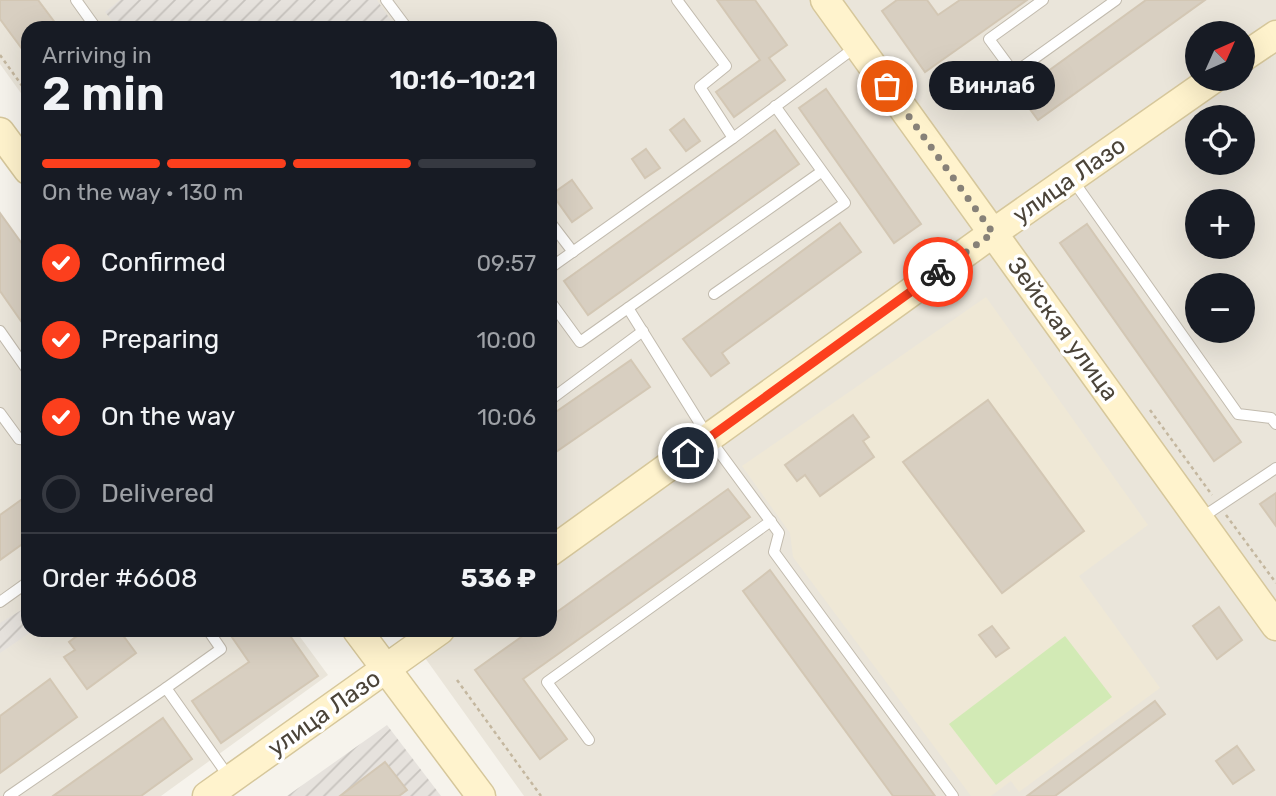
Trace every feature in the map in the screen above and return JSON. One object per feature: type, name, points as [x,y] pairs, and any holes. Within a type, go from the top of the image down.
[{"type":"street","name":"Зейская улица","points":[[825,0],[993,233],[1210,512],[1276,626]]},
{"type":"street","points":[[1255,49],[1276,35]]},
{"type":"street","name":"улица Лазо","points":[[557,547],[993,233],[1196,91]]},
{"type":"street","points":[[0,132],[21,160]]},
{"type":"street","points":[[362,637],[481,796]]},
{"type":"street","name":"улица Лазо","points":[[207,796],[430,637]]},
{"type":"lane","points":[[76,0],[91,21]]},
{"type":"lane","points":[[386,0],[402,21]]},
{"type":"lane","points":[[677,0],[726,66],[699,87],[733,138]]},
{"type":"lane","points":[[1043,0],[989,39],[1014,73],[1116,0]]},
{"type":"lane","points":[[557,263],[858,46]]},
{"type":"lane","points":[[714,294],[845,203],[775,106]]},
{"type":"lane","points":[[557,311],[580,342],[821,172]]},
{"type":"lane","points":[[1071,179],[1238,414],[1271,418],[1276,424]]},
{"type":"lane","points":[[557,231],[573,252]]},
{"type":"lane","points":[[628,308],[709,438],[779,533],[775,552],[953,796]]},
{"type":"lane","points":[[0,331],[21,361]]},
{"type":"lane","points":[[557,395],[643,331]]},
{"type":"lane","points":[[0,413],[21,439]]},
{"type":"lane","points":[[1210,512],[1276,468]]},
{"type":"lane","points":[[589,740],[547,682],[771,521]]},
{"type":"lane","points":[[0,602],[21,587]]},
{"type":"lane","points":[[9,796],[221,649],[213,637]]},
{"type":"lane","points":[[166,688],[230,779]]},
{"type":"path","points":[[0,55],[21,84]]},
{"type":"path","points":[[1148,408],[1210,512],[1276,583]]},
{"type":"path","points":[[457,680],[541,796]]},
{"type":"shaded area","points":[[0,0],[1276,0],[1276,796],[524,796],[410,637],[557,637],[557,21],[21,21],[21,93],[0,64]]},
{"type":"shaded area","points":[[120,0],[377,0],[391,21],[112,21],[105,12]]},
{"type":"shaded area","points":[[0,215],[21,244],[21,637],[300,637],[328,675],[161,796],[0,796]]},
{"type":"shaded area","points":[[986,297],[1148,525],[1079,576],[1160,688],[1019,792],[1011,781],[991,796],[971,796],[793,557],[790,533],[742,466]]},
{"type":"shaded area","points":[[21,610],[21,637],[24,637],[0,653],[0,623]]},
{"type":"shaded area","points":[[387,725],[441,796],[287,796]]},
{"type":"green space","points":[[1065,636],[1112,697],[996,785],[949,724]]},
{"type":"building","points":[[0,0],[38,0],[54,21],[21,21],[21,48],[0,19]]},
{"type":"building","points":[[717,0],[755,0],[787,45],[769,58],[785,80],[734,117],[716,92],[760,60]]},
{"type":"building","points":[[897,0],[927,0],[938,15],[960,0],[1027,0],[925,72],[882,11]]},
{"type":"building","points":[[1146,0],[1205,0],[1038,120],[1018,93]]},
{"type":"building","points":[[826,89],[921,224],[894,243],[799,108]]},
{"type":"building","points":[[684,119],[700,141],[686,151],[670,130]]},
{"type":"building","points":[[775,130],[799,164],[588,315],[564,281]]},
{"type":"building","points":[[646,149],[660,168],[645,178],[632,159]]},
{"type":"building","points":[[572,180],[592,208],[572,222],[557,201],[557,190]]},
{"type":"building","points":[[0,213],[21,242],[21,321],[0,291]]},
{"type":"building","points":[[840,223],[861,252],[722,353],[729,363],[711,376],[683,339]]},
{"type":"building","points":[[1087,224],[1241,442],[1214,461],[1060,243]]},
{"type":"building","points":[[631,360],[650,387],[557,451],[557,411]]},
{"type":"building","points":[[988,400],[1084,531],[1002,593],[903,462]]},
{"type":"building","points":[[853,415],[869,437],[863,441],[874,457],[820,496],[805,475],[797,481],[785,465]]},
{"type":"building","points":[[728,489],[750,517],[523,679],[567,739],[540,759],[475,670],[521,637],[557,637],[557,612]]},
{"type":"building","points":[[1276,493],[1276,526],[1260,504]]},
{"type":"building","points":[[21,500],[21,545],[0,560],[0,515]]},
{"type":"building","points":[[770,570],[935,796],[893,796],[743,591]]},
{"type":"building","points":[[1219,607],[1242,640],[1217,659],[1193,626]]},
{"type":"building","points":[[992,626],[1009,648],[996,657],[979,635]]},
{"type":"building","points":[[76,637],[124,637],[136,653],[87,689],[64,657],[75,650],[69,642]]},
{"type":"building","points":[[232,637],[291,637],[318,676],[221,743],[192,701],[249,662]]},
{"type":"building","points":[[50,679],[77,717],[0,773],[0,716]]},
{"type":"building","points":[[1155,701],[1165,714],[1055,796],[1027,796]]},
{"type":"building","points":[[163,718],[192,759],[141,796],[53,796]]},
{"type":"building","points":[[1237,746],[1254,770],[1233,784],[1216,761]]},
{"type":"building","points":[[385,762],[407,790],[399,796],[340,796]]},
{"type":"way so far","points":[[887,86],[993,233],[938,272]]},
{"type":"place","name":"Винлаб","points":[[887,86]]},
{"type":"route","points":[[688,453],[938,272]]}]
